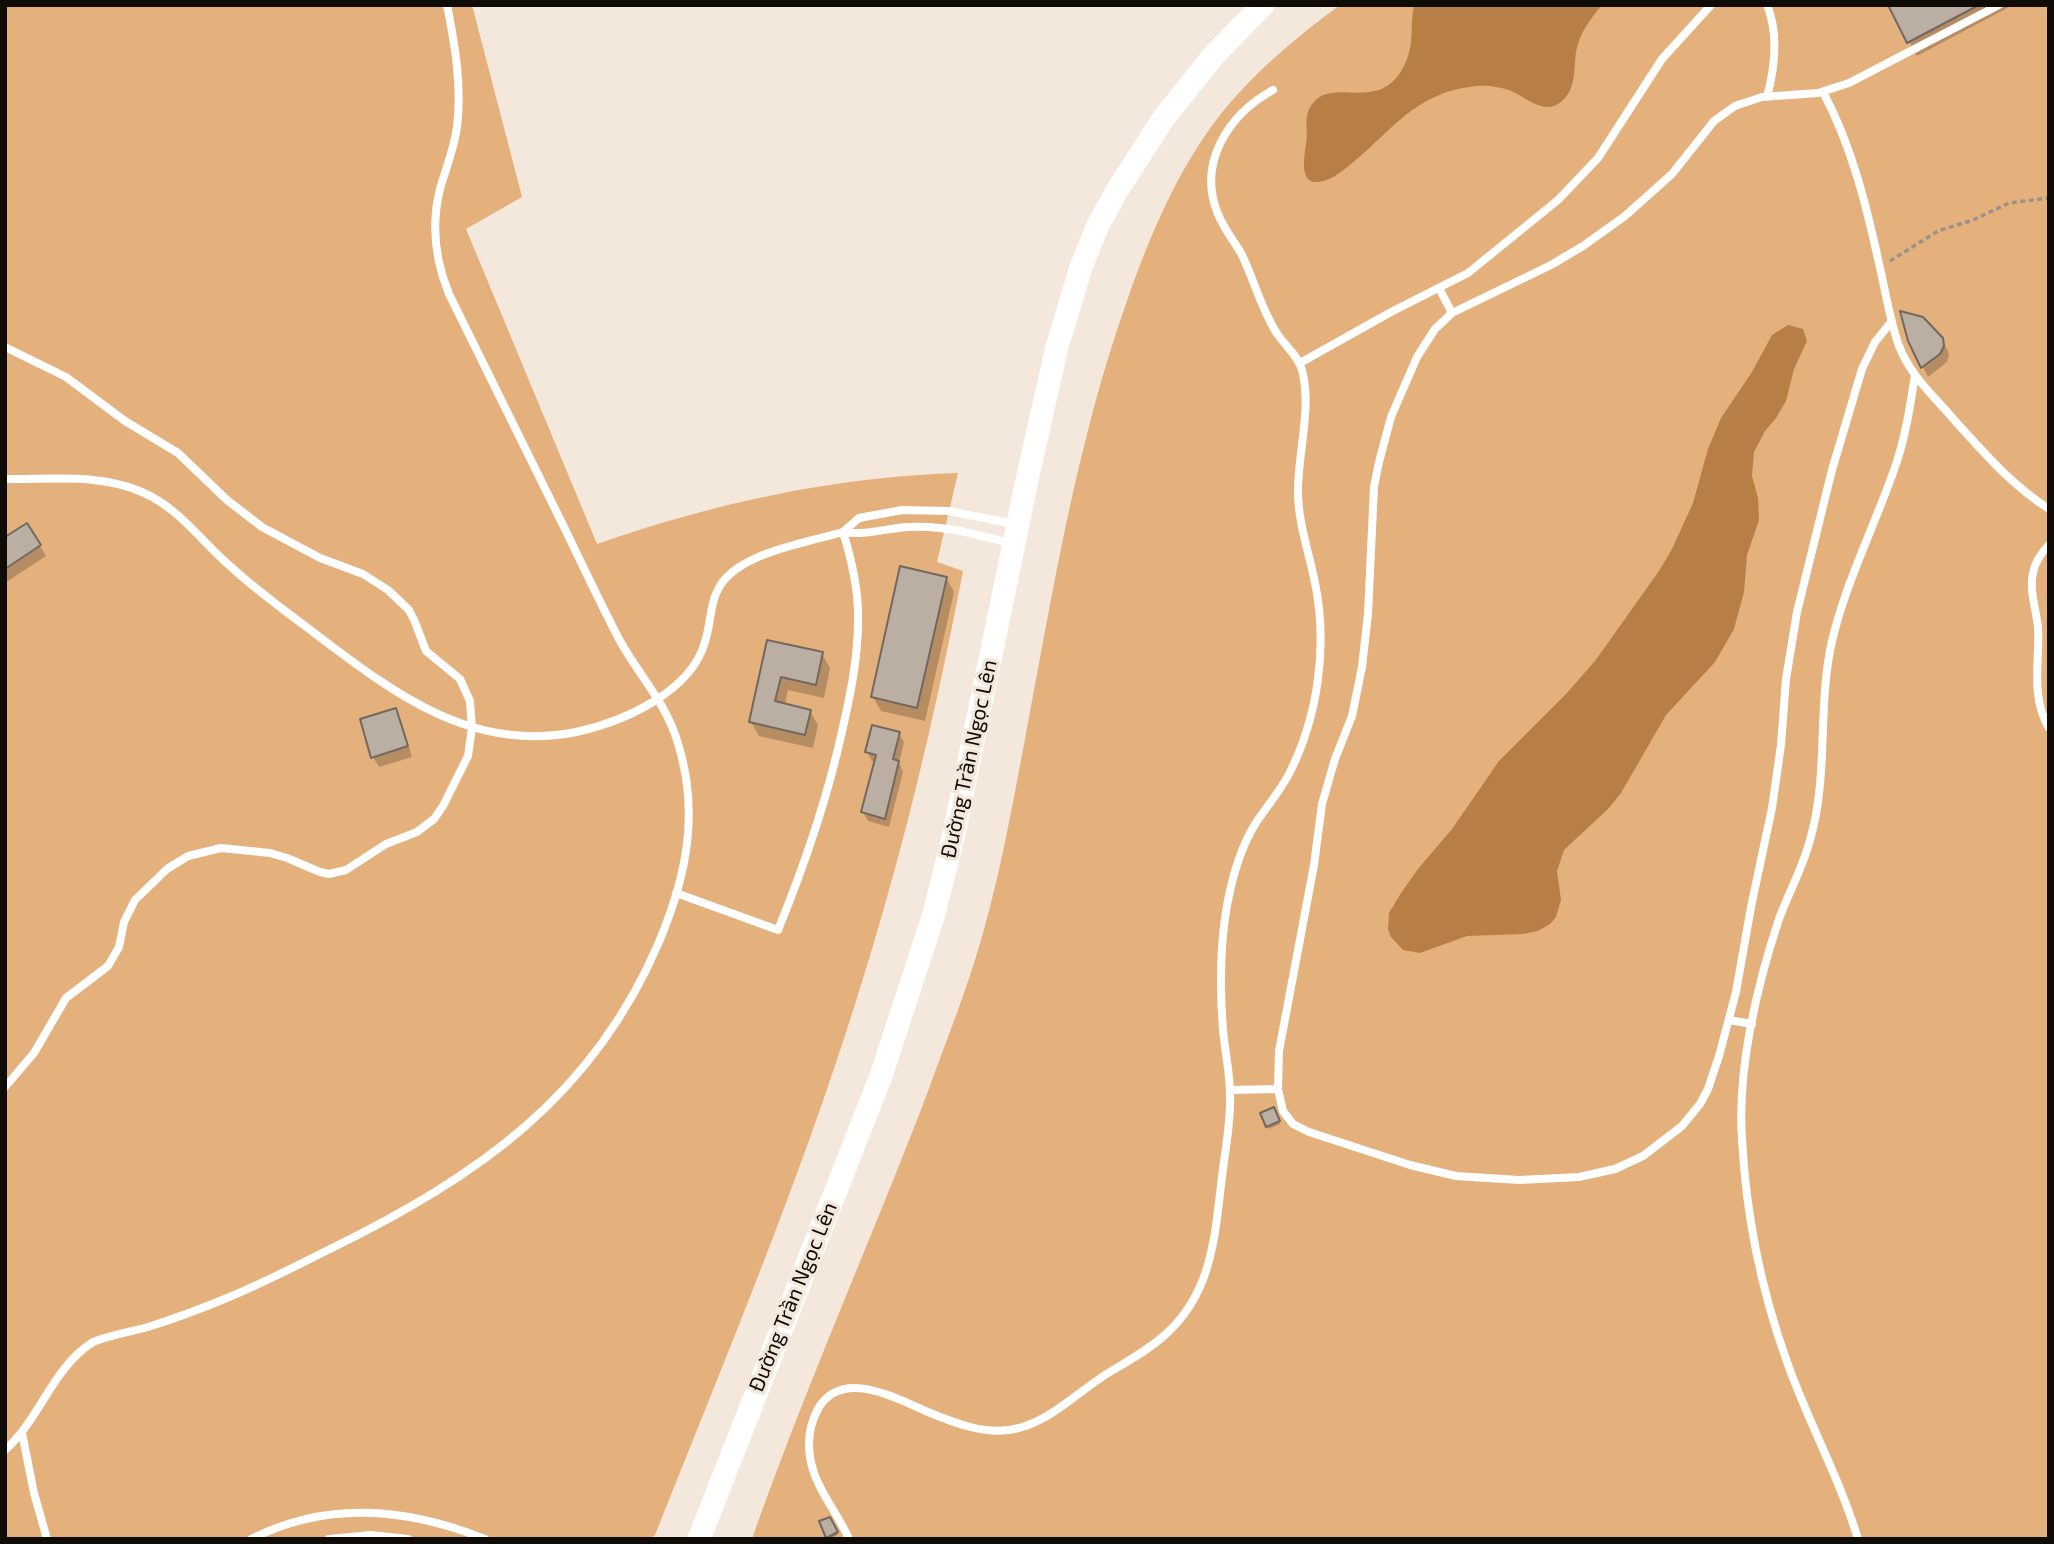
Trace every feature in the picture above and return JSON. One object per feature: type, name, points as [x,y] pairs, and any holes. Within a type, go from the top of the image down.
[{"type":"street","name":"Đường Trần Ngọc Lên","points":[[699,1539],[869,1106],[912,987],[948,859],[1057,347],[1081,267],[1098,225],[1139,153],[1214,55],[1263,5]]},
{"type":"lane","points":[[5,1450],[22,1433],[64,1367],[93,1342],[167,1321],[262,1282],[404,1212],[458,1179],[499,1149],[555,1099],[600,1046],[618,1020],[649,965],[676,893],[690,825],[687,781],[677,738],[659,698],[621,642],[442,277],[435,242],[436,206],[453,149],[459,106],[457,67],[447,5]]},
{"type":"lane","points":[[1300,363],[1487,260],[1574,186],[1598,158],[1662,59],[1711,5]]},
{"type":"lane","points":[[1767,5],[1775,43],[1767,97]]},
{"type":"lane","points":[[1892,321],[1875,342],[1862,369],[1832,470],[1797,612],[1786,679],[1774,798],[1729,1020],[1708,1089],[1691,1116],[1663,1143],[1615,1169],[1587,1176],[1541,1180],[1456,1176],[1410,1165],[1299,1128],[1283,1111],[1278,1089],[1283,1028],[1314,865],[1322,804],[1335,759],[1352,716],[1362,667],[1368,614],[1372,513],[1379,461],[1391,417],[1407,376],[1428,338],[1452,313],[1551,265],[1605,232],[1650,196],[1672,174],[1714,121],[1724,113],[1748,101],[1823,92],[1849,83],[1999,5]]},
{"type":"lane","points":[[849,1539],[818,1483],[811,1458],[809,1435],[812,1423],[827,1397],[846,1390],[879,1391],[901,1398],[930,1413],[975,1428],[1000,1431],[1014,1430],[1036,1422],[1150,1347],[1179,1321],[1200,1289],[1213,1250],[1230,1120],[1221,988],[1223,939],[1230,892],[1240,853],[1247,838],[1281,788],[1298,755],[1311,711],[1320,665],[1318,601],[1299,506],[1304,402],[1300,363],[1272,325],[1241,254],[1217,212],[1211,184],[1215,155],[1227,131],[1243,111],[1273,90]]},
{"type":"lane","points":[[1823,92],[1849,150],[1900,349],[1914,376],[1994,465],[2049,509]]},
{"type":"lane","points":[[1439,288],[1452,313]]},
{"type":"lane","points":[[5,347],[66,377],[125,421],[178,453],[226,500],[269,532],[320,558],[363,574],[388,590],[408,610],[426,651],[460,680],[470,701],[472,727],[468,756],[434,819],[417,832],[386,844],[346,870],[329,874],[270,853],[221,848],[188,856],[167,869],[135,900],[124,922],[119,947],[108,966],[65,998],[34,1054],[5,1087]]},
{"type":"lane","points":[[1858,1539],[1839,1484],[1786,1360],[1774,1323],[1757,1254],[1742,1137],[1743,1085],[1752,1024],[1775,932],[1816,818],[1822,704],[1832,642],[1847,589],[1895,468],[1906,426],[1914,376]]},
{"type":"lane","points":[[5,479],[108,482],[159,500],[187,522],[234,571],[342,654],[414,703],[441,717],[472,727],[531,736],[564,733],[601,724],[659,698],[679,684],[695,666],[705,644],[719,586],[732,571],[758,557],[843,532],[859,518],[902,510],[949,511],[1015,535]]},
{"type":"lane","points":[[843,532],[860,535],[891,528],[926,527],[1015,535]]},
{"type":"lane","points":[[676,893],[778,930],[808,852],[826,795],[854,670],[858,644],[857,593],[843,532]]},
{"type":"lane","points":[[2049,545],[2035,564],[2032,583],[2038,638],[2037,692],[2049,728]]},
{"type":"lane","points":[[1729,1020],[1752,1024]]},
{"type":"lane","points":[[1230,1090],[1278,1089]]},
{"type":"lane","points":[[22,1433],[47,1539]]},
{"type":"lane","points":[[251,1539],[303,1518],[370,1511],[437,1521],[485,1539]]},
{"type":"lane","points":[[329,1539],[371,1535],[408,1539]]},
{"type":"path","points":[[1880,269],[1938,231],[1973,220],[2010,202],[2049,198]]},
{"type":"shaded area","points":[[5,5],[472,5],[522,197],[466,229],[597,544],[686,516],[820,486],[958,473],[937,562],[963,571],[916,788],[888,895],[834,1069],[786,1204],[655,1535],[649,1539],[5,1539]]},
{"type":"shaded area","points":[[1340,5],[2049,5],[2049,1539],[752,1539],[927,1094],[975,960],[991,905],[1015,794],[1056,572],[1080,461],[1110,352],[1136,274],[1177,182],[1217,119],[1274,58]]},
{"type":"shaded area","points":[[1414,5],[1602,5],[1586,26],[1579,41],[1571,88],[1562,101],[1549,107],[1542,106],[1509,90],[1493,86],[1453,90],[1415,108],[1335,176],[1324,181],[1310,180],[1304,170],[1304,162],[1310,108],[1322,95],[1373,91],[1386,87],[1397,77],[1409,53]]},
{"type":"shaded area","points":[[1788,325],[1803,329],[1807,341],[1794,369],[1786,401],[1754,452],[1752,476],[1758,498],[1759,520],[1747,555],[1744,592],[1734,629],[1715,662],[1666,715],[1621,793],[1609,808],[1564,850],[1557,871],[1561,900],[1556,917],[1550,924],[1538,931],[1523,934],[1467,936],[1420,953],[1403,950],[1391,937],[1388,929],[1389,913],[1401,893],[1452,829],[1499,761],[1595,661],[1659,571],[1693,503],[1708,449],[1721,418],[1752,372],[1772,335]]},
{"type":"building","points":[[1888,5],[1979,5],[1907,43]]},
{"type":"building","points":[[1900,311],[1923,317],[1943,338],[1944,346],[1940,354],[1921,368],[1908,341]]},
{"type":"building","points":[[27,523],[41,545],[5,569],[5,537]]},
{"type":"building","points":[[900,566],[947,577],[917,708],[871,697]]},
{"type":"building","points":[[767,640],[823,652],[816,685],[781,677],[775,701],[811,710],[805,735],[749,722]]},
{"type":"building","points":[[396,708],[408,746],[371,758],[360,719]]},
{"type":"building","points":[[872,725],[900,732],[893,759],[899,761],[885,819],[861,812],[876,755],[865,752]]},
{"type":"building","points":[[1274,1107],[1280,1121],[1266,1127],[1260,1113]]},
{"type":"building","points":[[830,1517],[838,1532],[826,1538],[819,1521]]}]
